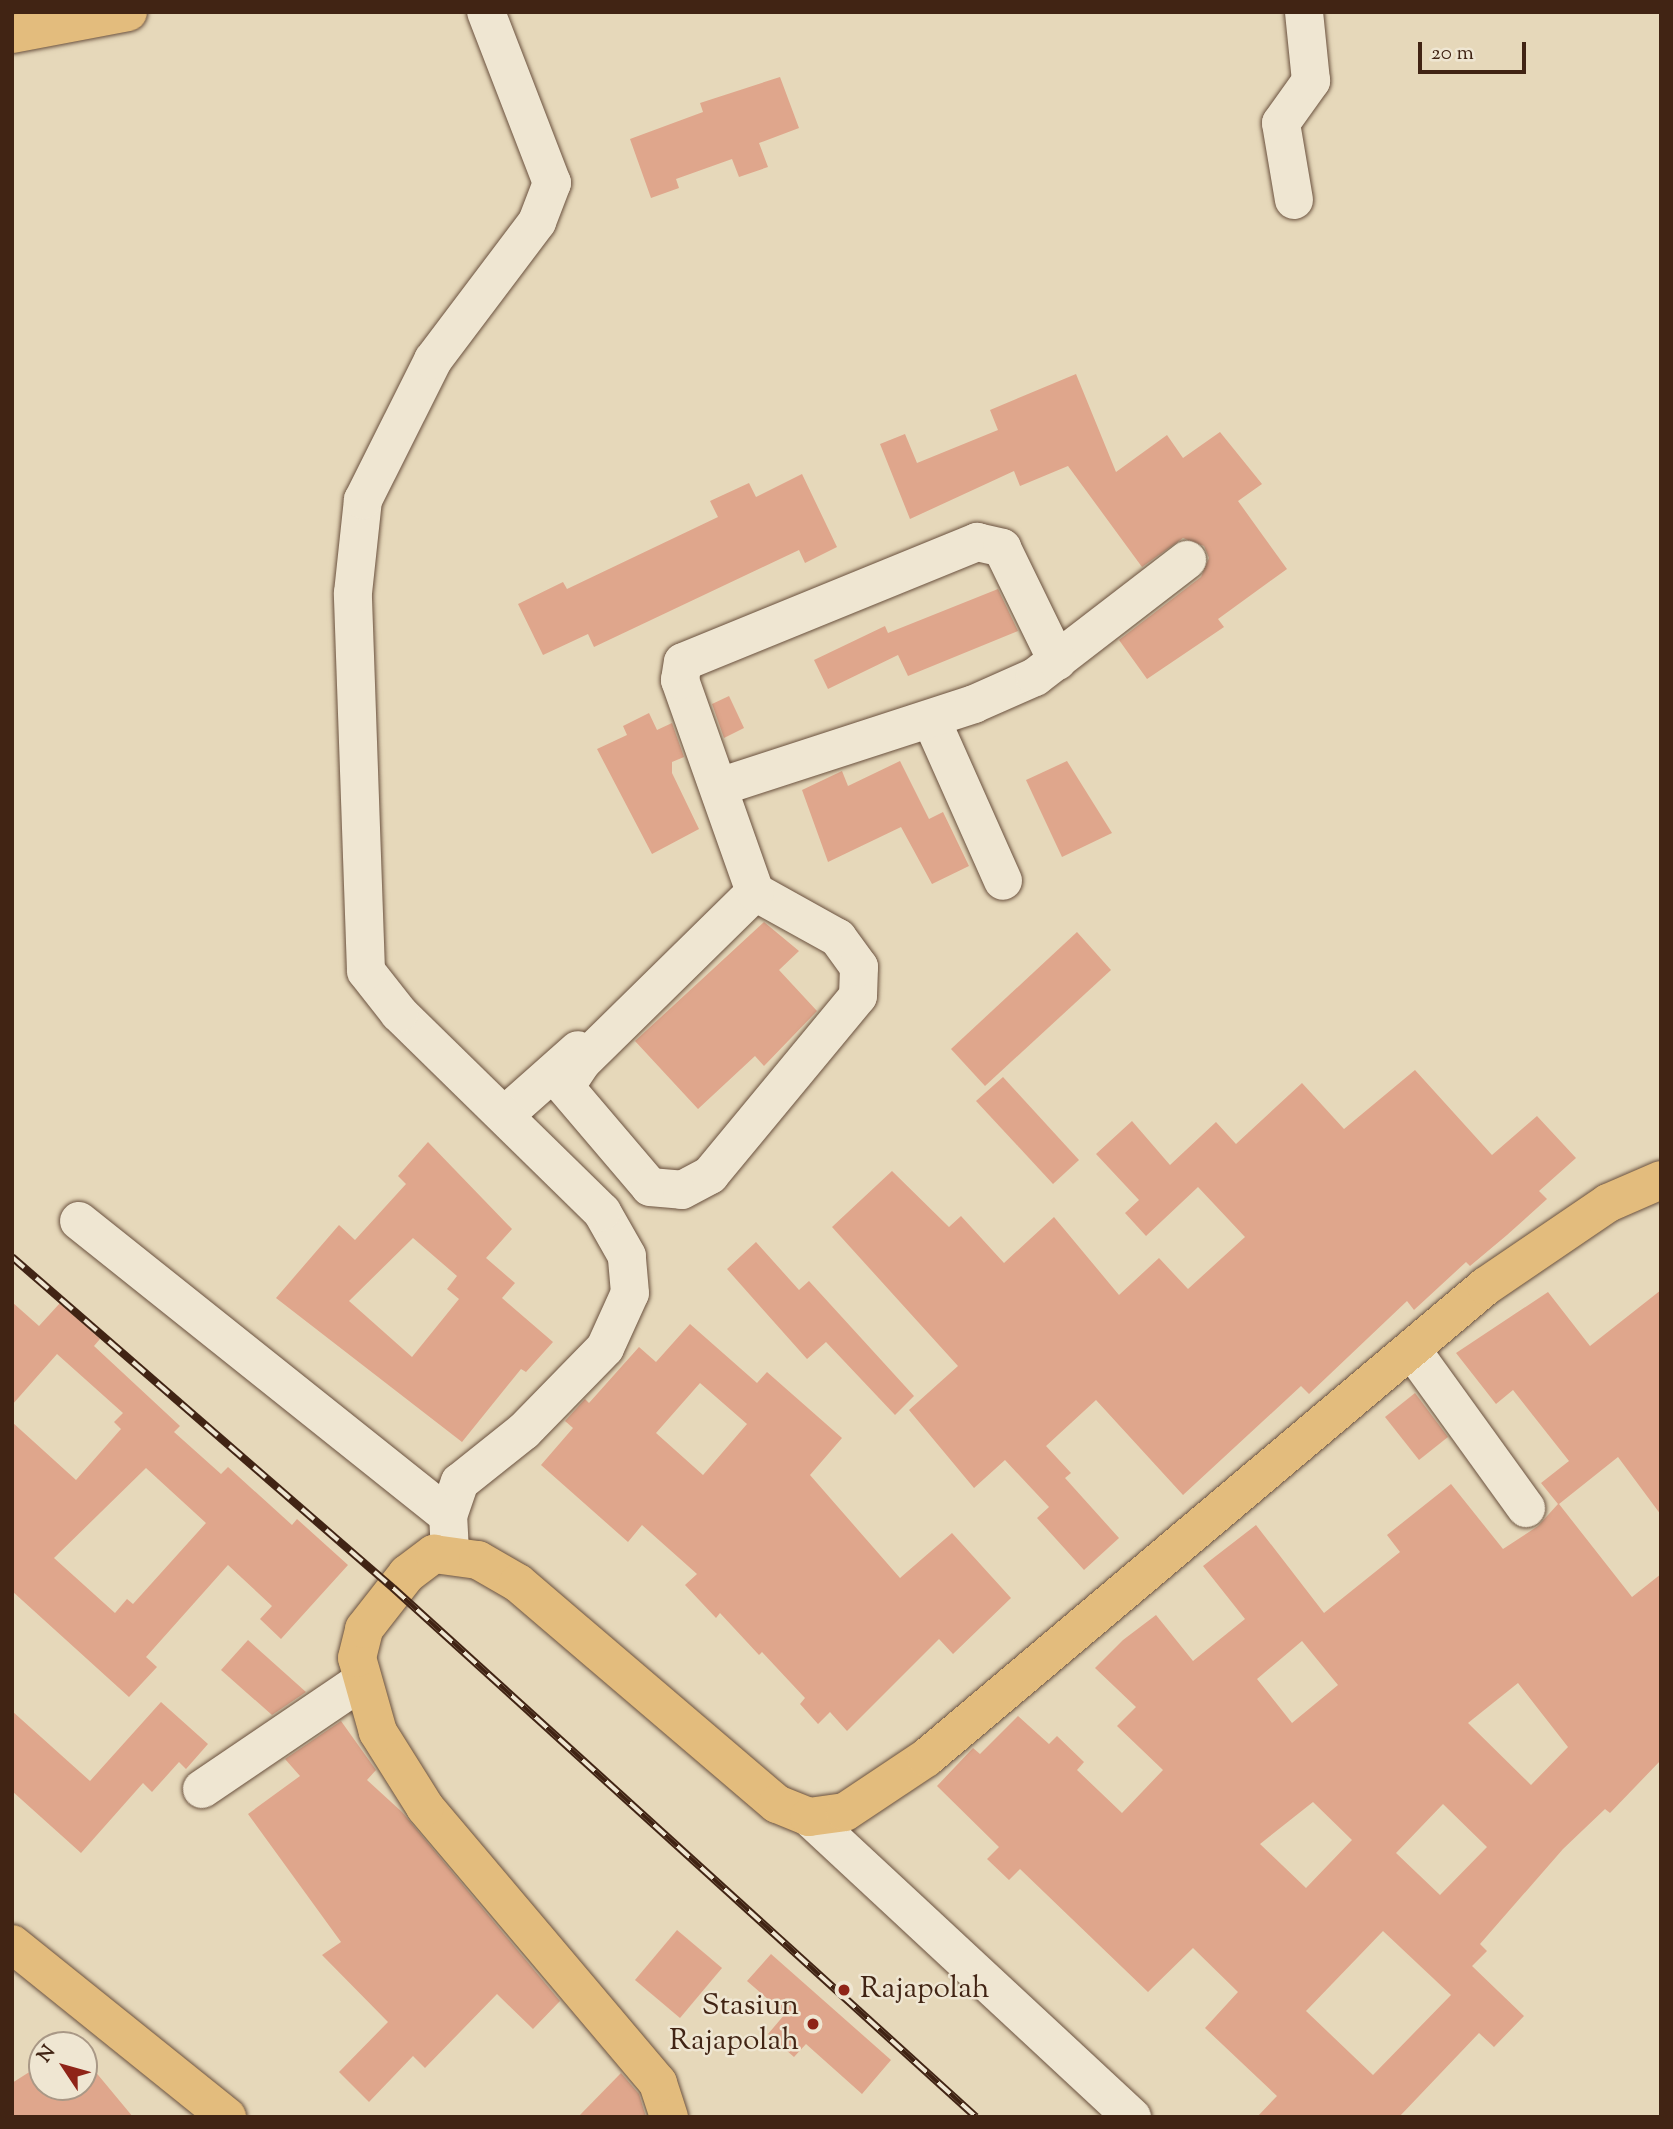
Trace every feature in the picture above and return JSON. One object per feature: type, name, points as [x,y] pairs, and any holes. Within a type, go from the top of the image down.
[{"type":"main road","points":[[12,34],[128,12]]},
{"type":"main road","points":[[669,2117],[658,2083],[425,1807],[378,1732],[360,1682],[364,1629],[382,1600],[434,1554],[449,1534],[518,1583],[777,1804],[809,1817],[845,1812],[926,1758],[1412,1350],[1561,1235],[1608,1203],[1661,1180]]},
{"type":"main road","points":[[12,1944],[227,2117]]},
{"type":"street","points":[[79,1221],[449,1534],[460,1482],[524,1431],[605,1348],[630,1293],[627,1256],[602,1212],[506,1114],[400,1013],[366,971],[353,593],[363,500],[376,464],[433,360],[549,200],[552,183],[486,12]]},
{"type":"street","points":[[1294,200],[1282,123],[1311,81],[1304,12]]},
{"type":"street","points":[[565,1087],[650,1186],[682,1190],[710,1175],[858,996],[859,967],[838,938],[755,892],[680,680],[688,656],[977,542],[1002,548],[1057,661]]},
{"type":"street","points":[[719,787],[932,719],[1035,677],[1187,560]]},
{"type":"street","points":[[506,1114],[601,1030],[730,888],[731,848],[719,787],[661,648]]},
{"type":"street","points":[[932,719],[1003,881]]},
{"type":"street","points":[[506,1114],[565,1087],[755,892]]},
{"type":"street","points":[[1412,1350],[1527,1508]]},
{"type":"street","points":[[202,1789],[360,1682]]},
{"type":"street","points":[[809,1817],[1132,2117]]},
{"type":"building","points":[[780,77],[799,128],[759,143],[768,167],[739,177],[732,159],[676,179],[679,188],[651,198],[630,139],[703,112],[700,103]]},
{"type":"building","points":[[1076,374],[1116,472],[1167,435],[1183,458],[1220,432],[1262,484],[1238,501],[1287,569],[1218,619],[1224,627],[1147,679],[1119,640],[1201,577],[1209,558],[1204,546],[1183,538],[1142,567],[1068,466],[1020,486],[1014,471],[910,519],[880,444],[905,434],[917,463],[998,430],[990,410]]},
{"type":"building","points":[[802,474],[837,547],[805,563],[799,550],[594,647],[588,634],[543,655],[518,604],[563,582],[567,589],[718,517],[710,501],[749,483],[756,497]]},
{"type":"building","points":[[998,589],[1018,631],[908,676],[898,655],[828,689],[814,660],[885,626],[888,633]]},
{"type":"building","points":[[729,696],[744,728],[724,738],[712,704]]},
{"type":"building","points":[[649,713],[657,730],[672,723],[684,757],[672,762],[672,773],[699,829],[652,854],[597,749],[627,735],[623,726]]},
{"type":"building","points":[[900,761],[929,819],[943,812],[969,866],[932,884],[901,827],[828,862],[802,790],[842,771],[848,786]]},
{"type":"building","points":[[1067,761],[1112,833],[1062,857],[1026,780]]},
{"type":"building","points":[[764,922],[799,951],[779,970],[817,1011],[764,1066],[755,1056],[698,1109],[635,1041]]},
{"type":"building","points":[[1077,932],[1111,970],[985,1086],[951,1049]]},
{"type":"building","points":[[1415,1070],[1492,1155],[1537,1116],[1576,1158],[1539,1191],[1547,1199],[1507,1235],[1470,1266],[1466,1262],[1414,1310],[1407,1301],[1309,1394],[1301,1386],[1183,1495],[1096,1400],[1046,1446],[1071,1473],[1065,1478],[1119,1538],[1084,1570],[1037,1518],[1049,1507],[1005,1460],[974,1488],[909,1410],[958,1366],[832,1227],[892,1171],[949,1227],[961,1216],[1004,1263],[1054,1217],[1119,1295],[1159,1258],[1188,1289],[1245,1237],[1198,1187],[1146,1236],[1125,1213],[1139,1200],[1096,1154],[1132,1121],[1170,1165],[1216,1122],[1236,1144],[1302,1083],[1344,1129]]},
{"type":"building","points":[[1003,1077],[1079,1160],[1053,1184],[976,1101]]},
{"type":"building","points":[[428,1142],[512,1229],[486,1258],[515,1283],[502,1298],[553,1342],[526,1372],[521,1369],[462,1442],[276,1298],[339,1225],[355,1240],[406,1184],[398,1176]],"holes":[[[413,1238],[457,1276],[447,1289],[459,1299],[412,1357],[349,1301]]]},
{"type":"building","points":[[756,1242],[799,1290],[809,1281],[914,1396],[895,1415],[826,1342],[807,1359],[727,1269]]},
{"type":"building","points":[[1661,1290],[1661,1515],[1618,1457],[1559,1504],[1632,1597],[1661,1574],[1661,1760],[1610,1813],[1605,1809],[1563,1849],[1480,1944],[1487,1951],[1472,1966],[1524,2016],[1494,2047],[1479,2033],[1399,2117],[1257,2117],[1277,2096],[1205,2028],[1238,1992],[1193,1948],[1148,1992],[1020,1869],[1009,1880],[987,1859],[999,1847],[937,1786],[973,1748],[980,1754],[1018,1716],[1049,1744],[1057,1736],[1084,1762],[1077,1770],[1122,1813],[1163,1770],[1117,1726],[1136,1707],[1095,1668],[1123,1640],[1156,1615],[1193,1661],[1245,1619],[1203,1566],[1256,1525],[1324,1613],[1400,1552],[1387,1535],[1451,1484],[1503,1549],[1538,1526],[1558,1504],[1541,1483],[1569,1461],[1513,1390],[1496,1404],[1456,1353],[1548,1292],[1590,1346]],"holes":[[[1302,1641],[1338,1685],[1292,1723],[1257,1679]],[[1518,1683],[1568,1747],[1531,1785],[1468,1723]],[[1313,1802],[1352,1840],[1306,1888],[1260,1844]],[[1443,1804],[1487,1847],[1440,1895],[1396,1853]],[[1383,1931],[1451,1995],[1373,2075],[1306,2011]]]},
{"type":"building","points":[[12,1302],[39,1326],[60,1303],[100,1339],[94,1346],[180,1426],[174,1432],[221,1474],[228,1467],[292,1525],[297,1519],[348,1565],[281,1639],[260,1619],[272,1606],[228,1565],[146,1657],[157,1667],[129,1697],[12,1591],[12,1422],[76,1480],[121,1429],[114,1422],[123,1413],[57,1354],[12,1405]],"holes":[[[146,1468],[206,1523],[133,1604],[127,1599],[115,1613],[54,1558]]]},
{"type":"building","points":[[690,1324],[757,1383],[767,1372],[842,1438],[810,1475],[900,1578],[952,1533],[1011,1598],[953,1654],[939,1639],[847,1731],[830,1712],[818,1724],[800,1704],[805,1698],[762,1652],[759,1655],[720,1613],[716,1618],[685,1585],[697,1574],[642,1525],[628,1542],[541,1465],[573,1428],[565,1421],[585,1399],[589,1403],[639,1347],[656,1362]],"holes":[[[700,1383],[747,1424],[703,1475],[656,1433]]]},
{"type":"building","points":[[1415,1393],[1448,1437],[1419,1460],[1385,1417]]},
{"type":"building","points":[[248,1640],[306,1692],[272,1715],[221,1670]]},
{"type":"building","points":[[161,1702],[208,1744],[186,1769],[179,1762],[152,1792],[143,1783],[81,1853],[12,1791],[12,1711],[90,1781]]},
{"type":"building","points":[[341,1721],[376,1770],[367,1780],[402,1812],[560,2001],[533,2029],[497,1994],[425,2068],[413,2056],[369,2102],[339,2072],[388,2022],[322,1955],[341,1942],[248,1814],[300,1776],[285,1759]]},
{"type":"building","points":[[677,1930],[722,1968],[680,2018],[635,1980]]},
{"type":"building","name":"Stasiun Rajapolah","points":[[771,1954],[891,2060],[862,2094],[806,2044],[794,2057],[768,2034],[785,2014],[747,1981]]},
{"type":"building","points":[[28,2073],[28,2101],[98,2101],[98,2075],[133,2117],[12,2117],[12,2083]]},
{"type":"building","points":[[621,2073],[639,2094],[646,2117],[578,2117]]},
{"type":"railway","points":[[12,1257],[393,1588],[976,2117]]},
{"type":"place","name":"Rajapolah","points":[[844,1990]]},
{"type":"place","name":"Stasiun Rajapolah","points":[[813,2024]]}]
